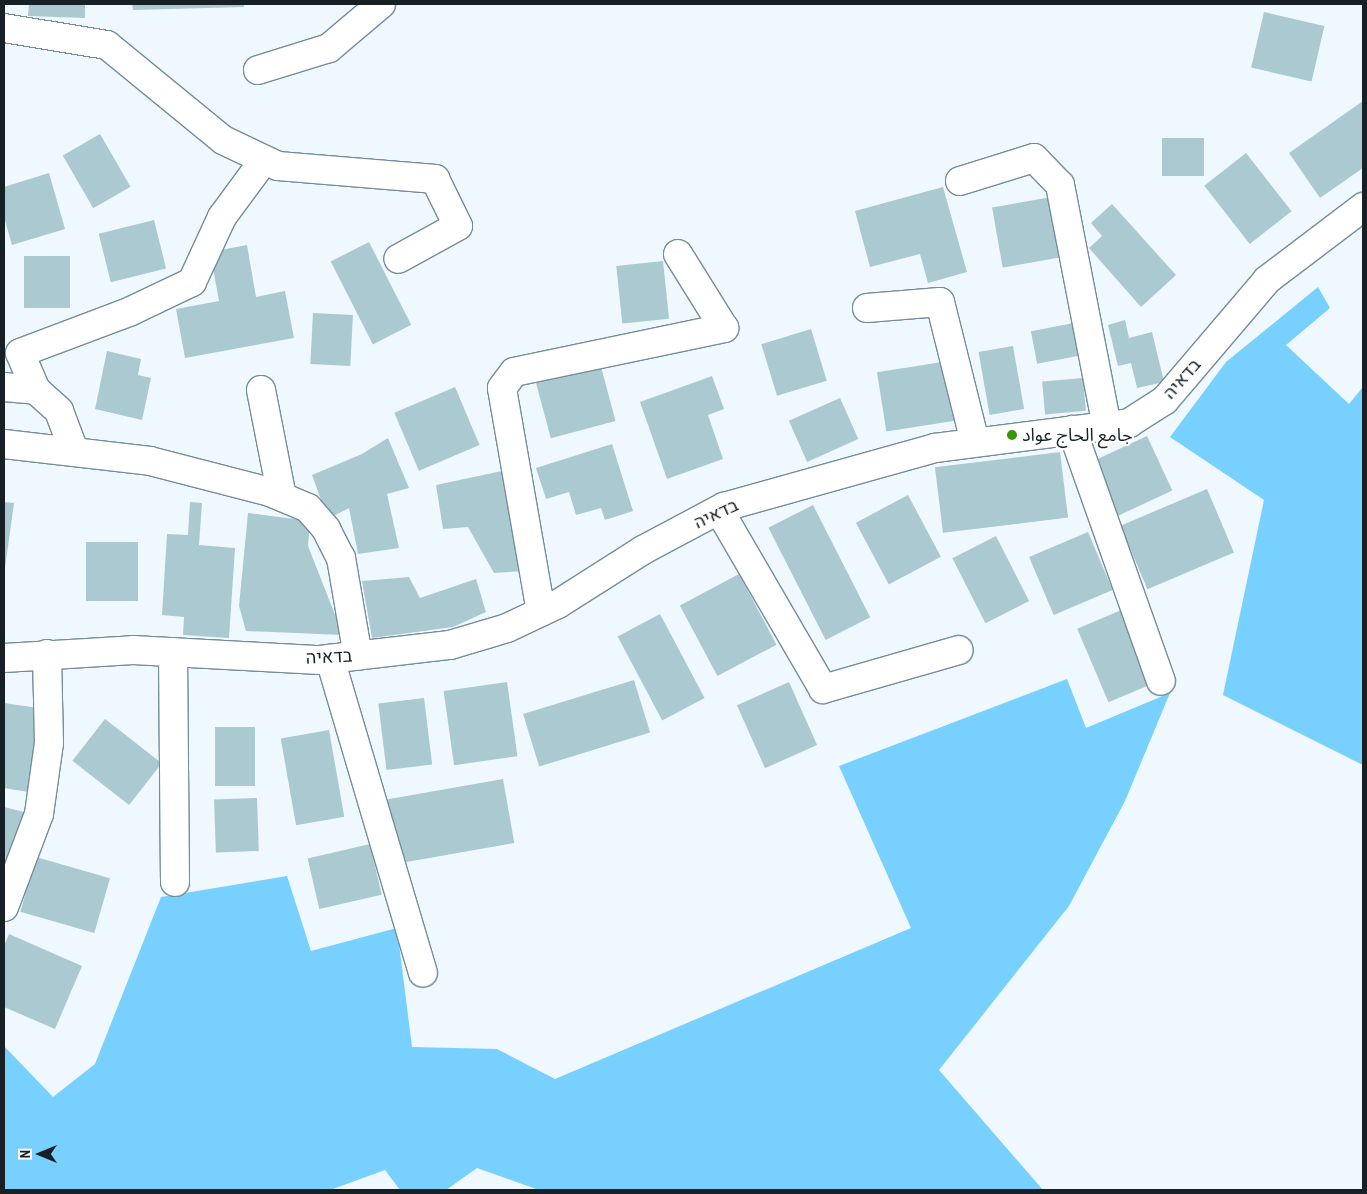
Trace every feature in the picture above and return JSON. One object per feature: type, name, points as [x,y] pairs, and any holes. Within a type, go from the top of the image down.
[{"type":"street","points":[[258,70],[329,48],[381,4]]},
{"type":"street","points":[[4,28],[107,45],[223,140],[278,166],[435,179],[458,226],[398,259]]},
{"type":"street","points":[[960,182],[1034,158],[1060,185],[1107,426]]},
{"type":"street","points":[[74,450],[59,410],[36,390],[20,353],[129,312],[192,282],[222,217],[264,160]]},
{"type":"street","name":"בדאיה","points":[[4,658],[47,654],[173,652],[330,659],[450,645],[507,628],[541,612],[643,550],[719,510],[822,477],[934,448],[1128,423],[1165,400],[1267,280],[1363,207]]},
{"type":"street","points":[[541,612],[502,388],[514,372],[724,328],[678,254]]},
{"type":"street","points":[[867,308],[940,302],[975,442]]},
{"type":"street","points":[[4,387],[36,390]]},
{"type":"street","points":[[261,390],[282,497]]},
{"type":"street","points":[[1072,430],[1161,681]]},
{"type":"street","points":[[4,444],[74,450],[150,461],[282,497],[308,508],[326,529],[341,558],[358,656]]},
{"type":"street","points":[[719,510],[823,689],[959,650]]},
{"type":"street","points":[[173,652],[175,882]]},
{"type":"street","points":[[4,907],[39,814],[49,743],[47,654]]},
{"type":"street","points":[[330,659],[423,972]]},
{"type":"shaded area","points":[[1318,287],[1330,308],[1286,345],[1349,404],[1363,387],[1363,765],[1223,695],[1264,500],[1170,437],[1226,362]]},
{"type":"shaded area","points":[[1067,679],[1086,728],[1170,693],[1125,801],[1069,906],[939,1070],[1043,1190],[539,1190],[477,1168],[446,1190],[400,1190],[385,1170],[330,1190],[4,1190],[4,1046],[53,1097],[95,1064],[161,897],[287,876],[311,951],[397,928],[412,1047],[497,1049],[555,1079],[911,928],[839,766]]},
{"type":"building","points":[[29,4],[85,4],[85,18],[28,16]]},
{"type":"building","points":[[132,4],[244,4],[244,7],[133,10]]},
{"type":"building","points":[[1264,12],[1324,26],[1312,81],[1251,68]]},
{"type":"building","points":[[1363,101],[1363,168],[1320,198],[1289,153]]},
{"type":"building","points":[[100,134],[130,187],[93,208],[63,156]]},
{"type":"building","points":[[1162,138],[1204,138],[1204,176],[1162,176]]},
{"type":"building","points":[[1246,153],[1292,211],[1250,244],[1204,186]]},
{"type":"building","points":[[49,173],[65,229],[12,245],[4,217],[4,187]]},
{"type":"building","points":[[943,187],[967,272],[928,283],[920,254],[870,267],[855,211]]},
{"type":"building","points":[[1063,195],[1074,255],[1003,268],[992,208]]},
{"type":"building","points":[[1112,204],[1176,275],[1141,307],[1089,248],[1102,236],[1091,223]]},
{"type":"building","points":[[154,220],[166,269],[111,282],[99,234]]},
{"type":"building","points":[[369,242],[411,325],[373,344],[331,262]]},
{"type":"building","points":[[247,245],[256,297],[285,291],[294,338],[185,358],[176,309],[219,301],[210,252]]},
{"type":"building","points":[[24,256],[70,256],[70,308],[24,308]]},
{"type":"building","points":[[663,261],[669,319],[622,324],[616,266]]},
{"type":"building","points":[[313,313],[353,315],[350,366],[310,364]]},
{"type":"building","points":[[1125,320],[1129,338],[1152,332],[1164,382],[1137,388],[1131,363],[1118,366],[1108,325]]},
{"type":"building","points":[[1079,322],[1085,354],[1037,364],[1031,331]]},
{"type":"building","points":[[811,329],[827,381],[777,396],[761,344]]},
{"type":"building","points":[[1013,346],[1024,409],[990,415],[979,352]]},
{"type":"building","points":[[107,351],[141,359],[138,375],[151,378],[142,420],[95,409]]},
{"type":"building","points":[[955,360],[964,419],[886,432],[877,372]]},
{"type":"building","points":[[600,363],[616,421],[551,438],[535,380]]},
{"type":"building","points":[[712,376],[724,409],[708,415],[723,459],[667,479],[640,402]]},
{"type":"building","points":[[1083,378],[1086,411],[1045,414],[1042,382]]},
{"type":"building","points":[[455,387],[480,445],[419,471],[394,413]]},
{"type":"building","points":[[840,398],[858,439],[807,462],[789,421]]},
{"type":"building","points":[[1147,436],[1172,490],[1117,516],[1092,462]]},
{"type":"building","points":[[388,438],[409,488],[387,494],[399,548],[358,554],[349,508],[328,519],[312,475],[362,454]]},
{"type":"building","points":[[612,444],[633,511],[605,520],[601,508],[576,515],[569,492],[546,499],[536,468]]},
{"type":"building","points":[[1060,452],[1068,518],[943,533],[935,467]]},
{"type":"building","points":[[502,471],[525,571],[494,573],[468,527],[443,529],[436,485]]},
{"type":"building","points":[[1207,489],[1234,553],[1147,589],[1120,526]]},
{"type":"building","points":[[908,495],[941,557],[889,585],[856,523]]},
{"type":"building","points":[[4,502],[14,503],[5,568],[4,568]]},
{"type":"building","points":[[190,502],[202,503],[199,545],[235,548],[229,638],[183,635],[184,617],[162,615],[167,534],[188,535]]},
{"type":"building","points":[[813,505],[870,617],[826,640],[768,528]]},
{"type":"building","points":[[248,513],[310,521],[308,546],[343,635],[246,631],[239,606]]},
{"type":"building","points":[[1088,532],[1113,590],[1054,615],[1029,557]]},
{"type":"building","points":[[996,536],[1029,601],[985,623],[952,558]]},
{"type":"building","points":[[86,542],[138,542],[138,601],[86,601]]},
{"type":"building","points":[[739,574],[777,645],[717,676],[680,605]]},
{"type":"building","points":[[409,577],[420,598],[476,579],[486,612],[453,627],[372,638],[362,581]]},
{"type":"building","points":[[1126,608],[1157,682],[1108,702],[1077,629]]},
{"type":"building","points":[[660,614],[705,698],[662,720],[618,637]]},
{"type":"building","points":[[634,680],[650,733],[539,767],[523,714]]},
{"type":"building","points":[[507,682],[517,756],[454,765],[444,691]]},
{"type":"building","points":[[789,682],[817,745],[765,768],[737,705]]},
{"type":"building","points":[[424,698],[432,765],[387,770],[378,704]]},
{"type":"building","points":[[4,703],[45,709],[34,793],[4,788]]},
{"type":"building","points":[[105,719],[162,763],[129,805],[72,761]]},
{"type":"building","points":[[215,727],[255,727],[255,786],[215,786]]},
{"type":"building","points":[[329,730],[344,817],[296,825],[281,739]]},
{"type":"building","points":[[503,779],[514,843],[395,864],[384,800]]},
{"type":"building","points":[[257,798],[259,851],[216,852],[214,800]]},
{"type":"building","points":[[4,807],[28,813],[4,893]]},
{"type":"building","points":[[370,844],[382,895],[319,909],[308,858]]},
{"type":"building","points":[[36,857],[110,878],[94,933],[20,912]]},
{"type":"building","points":[[9,934],[82,966],[55,1029],[4,1007],[4,946]]},
{"type":"place","name":"جامع الحاج عواد","points":[[1012,435]]}]
